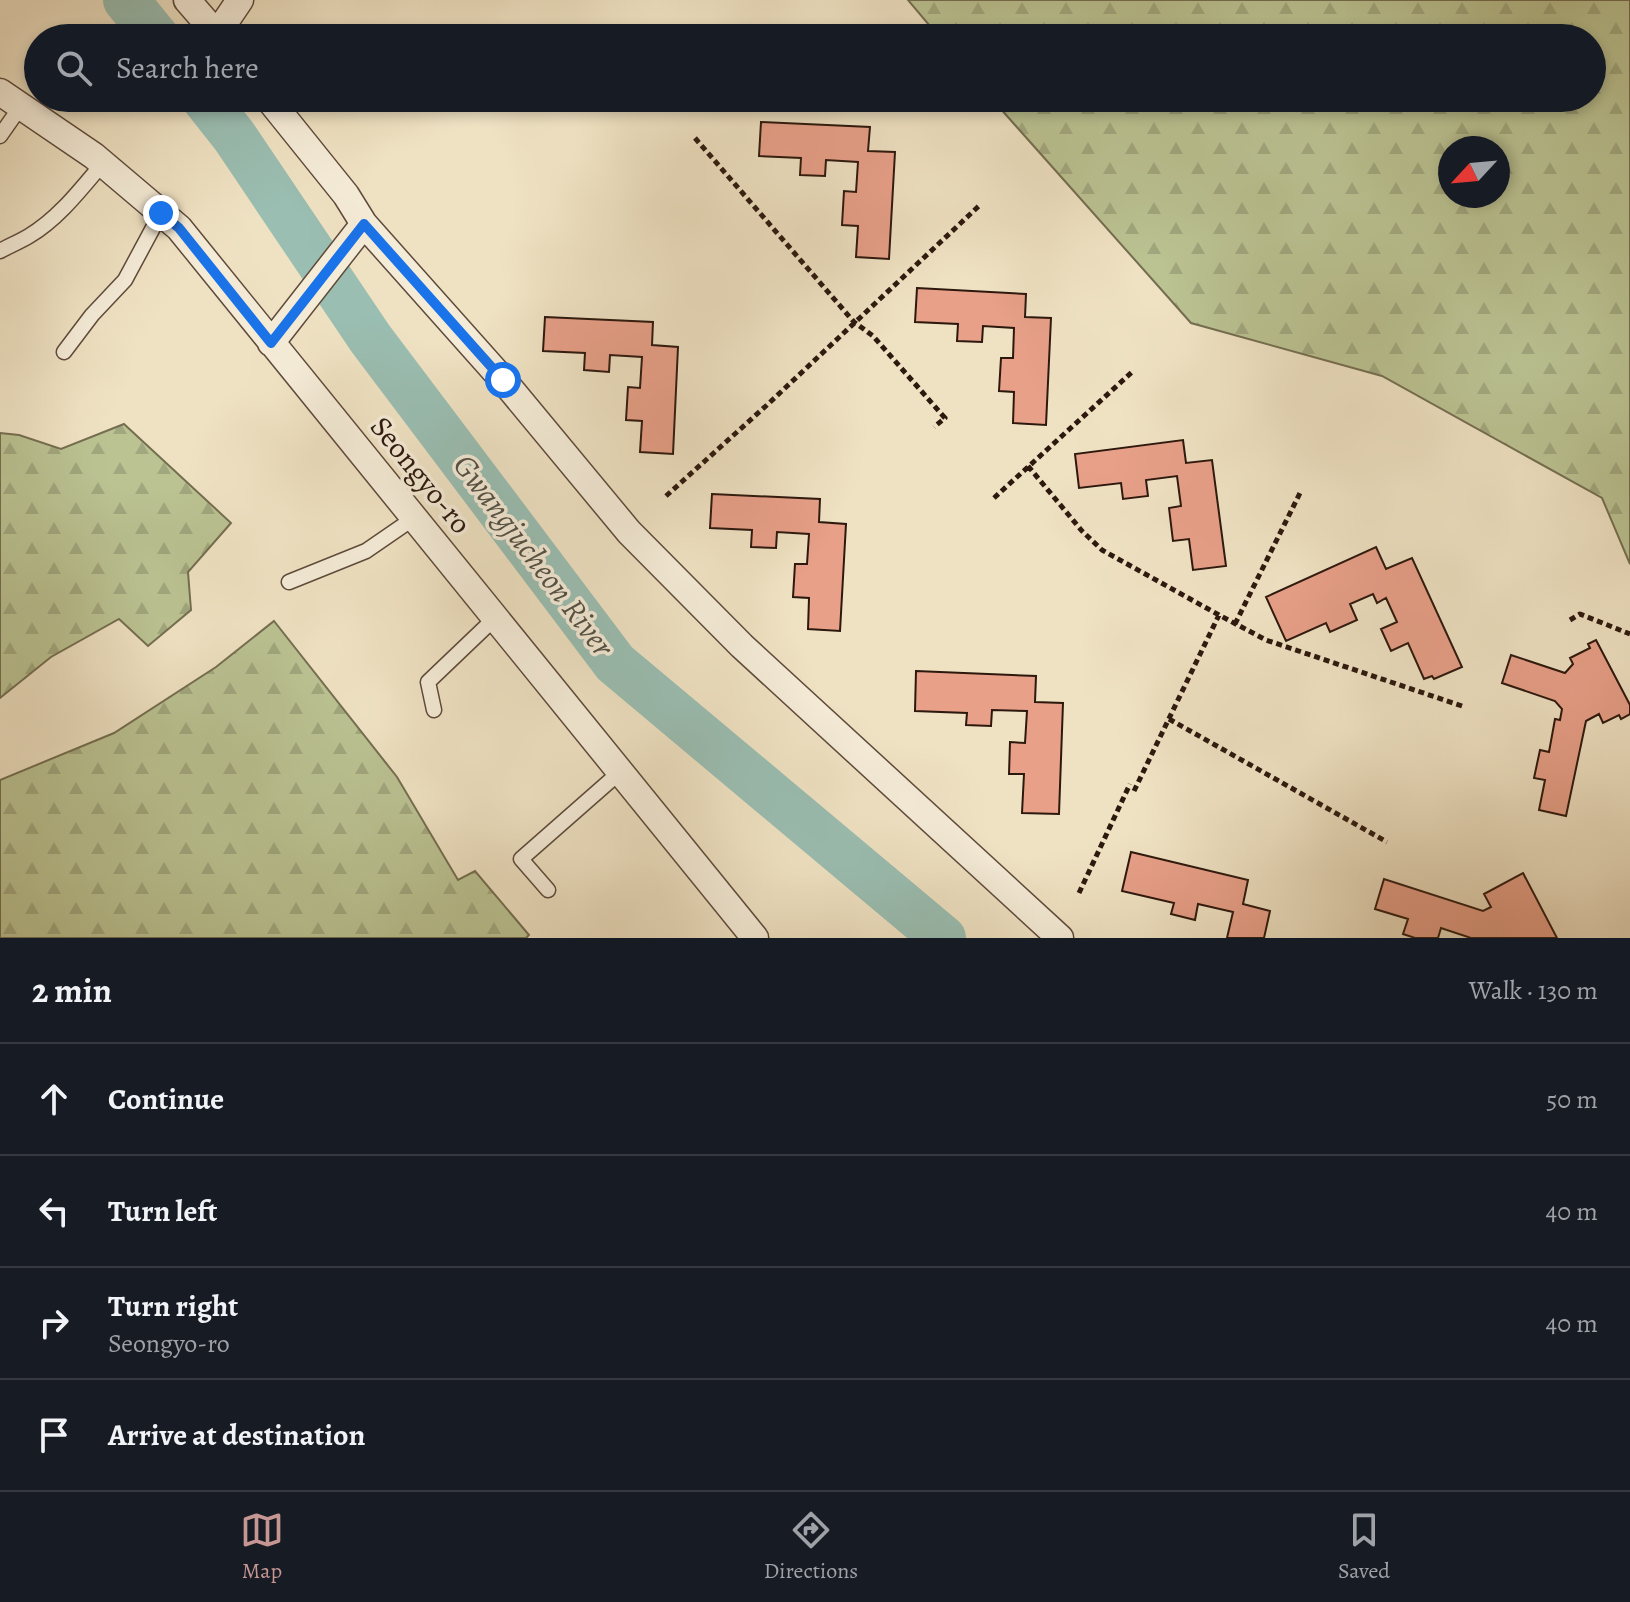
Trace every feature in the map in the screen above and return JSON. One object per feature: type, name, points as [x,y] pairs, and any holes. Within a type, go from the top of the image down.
[{"type":"street","points":[[187,0],[208,24]]},
{"type":"street","points":[[225,24],[240,0]]},
{"type":"street","name":"Seongyo-ro","points":[[29,112],[103,163],[179,228],[755,938]]},
{"type":"street","points":[[279,112],[346,195],[364,224],[503,380],[629,532],[742,646],[1060,938]]},
{"type":"street","points":[[271,343],[364,224]]},
{"type":"lane","points":[[0,136],[10,99]]},
{"type":"lane","points":[[0,251],[31,235],[50,220],[103,163]]},
{"type":"lane","points":[[64,352],[92,315],[125,280],[161,213]]},
{"type":"lane","points":[[289,582],[366,551],[414,518]]},
{"type":"lane","points":[[434,710],[428,682],[495,618]]},
{"type":"lane","points":[[548,890],[521,859],[620,772]]},
{"type":"path","points":[[695,138],[854,322],[873,336],[945,418],[934,427]]},
{"type":"path","points":[[666,496],[981,204]]},
{"type":"path","points":[[994,498],[1132,372]]},
{"type":"path","points":[[1028,466],[1082,531],[1102,550],[1235,624],[1266,640],[1465,707]]},
{"type":"path","points":[[1235,624],[1301,491]]},
{"type":"path","points":[[1570,620],[1580,614],[1630,634]]},
{"type":"path","points":[[1134,791],[1219,615]]},
{"type":"path","points":[[1169,719],[1387,842]]},
{"type":"path","points":[[1079,893],[1130,784]]},
{"type":"green space","points":[[908,0],[1630,0],[1630,564],[1602,498],[1382,376],[1191,323],[1003,112],[1606,112],[1606,24],[928,24]]},
{"type":"green space","points":[[124,424],[231,523],[188,572],[191,610],[148,646],[119,619],[51,657],[0,698],[0,433],[19,435],[61,449]]},
{"type":"green space","points":[[274,621],[397,777],[458,880],[475,871],[529,935],[526,938],[0,938],[0,780],[114,733],[216,667]]},
{"type":"building","points":[[761,122],[870,127],[868,151],[895,152],[889,259],[856,257],[858,226],[842,225],[844,191],[856,192],[858,162],[826,160],[825,176],[800,175],[801,158],[759,156]]},
{"type":"building","points":[[917,288],[1026,294],[1025,317],[1051,318],[1046,425],[1013,423],[1014,392],[999,391],[1001,358],[1013,358],[1014,328],[983,326],[982,342],[957,341],[958,324],[915,322]]},
{"type":"building","points":[[545,317],[653,322],[652,345],[678,347],[673,454],[640,452],[642,421],[626,420],[628,387],[640,388],[642,357],[610,355],[609,372],[584,370],[585,353],[543,351]]},
{"type":"building","points":[[1183,440],[1186,463],[1212,460],[1226,566],[1193,570],[1189,539],[1173,541],[1169,508],[1181,506],[1177,476],[1146,480],[1148,496],[1123,499],[1121,483],[1079,488],[1075,454]]},
{"type":"building","points":[[712,494],[820,499],[819,522],[846,524],[840,631],[808,629],[809,598],[793,597],[795,564],[807,564],[809,534],[777,532],[776,548],[751,547],[752,530],[710,528]]},
{"type":"building","points":[[1376,547],[1386,569],[1412,558],[1462,667],[1434,679],[1432,676],[1424,679],[1408,643],[1391,651],[1381,629],[1397,622],[1386,598],[1377,603],[1373,594],[1350,604],[1357,620],[1330,632],[1326,623],[1286,641],[1266,597]]},
{"type":"building","points":[[1596,640],[1630,705],[1630,714],[1621,719],[1619,715],[1603,723],[1599,714],[1586,721],[1566,816],[1539,810],[1545,780],[1534,778],[1540,750],[1549,752],[1555,719],[1560,720],[1562,709],[1555,701],[1502,683],[1511,655],[1565,673],[1573,664],[1570,658],[1590,648],[1588,644]]},
{"type":"building","points":[[916,671],[1036,676],[1035,702],[1063,703],[1059,814],[1022,813],[1024,774],[1009,774],[1010,742],[1025,743],[1027,711],[992,710],[991,726],[966,725],[967,713],[915,711]]},
{"type":"building","points":[[1131,852],[1248,880],[1243,904],[1270,911],[1264,938],[1227,938],[1233,912],[1198,904],[1195,920],[1171,914],[1174,903],[1122,891]]},
{"type":"building","points":[[1523,873],[1557,938],[1471,938],[1441,928],[1438,938],[1415,938],[1403,934],[1408,919],[1375,909],[1384,879],[1483,911],[1491,907],[1484,894]]},
{"type":"waterway","name":"Gwangjucheon River","points":[[126,0],[146,24]]},
{"type":"waterway","name":"Gwangjucheon River","points":[[215,112],[370,338],[615,663],[943,938]]},
{"type":"route","points":[[161,213],[179,228],[271,343],[364,224],[503,380]]}]
